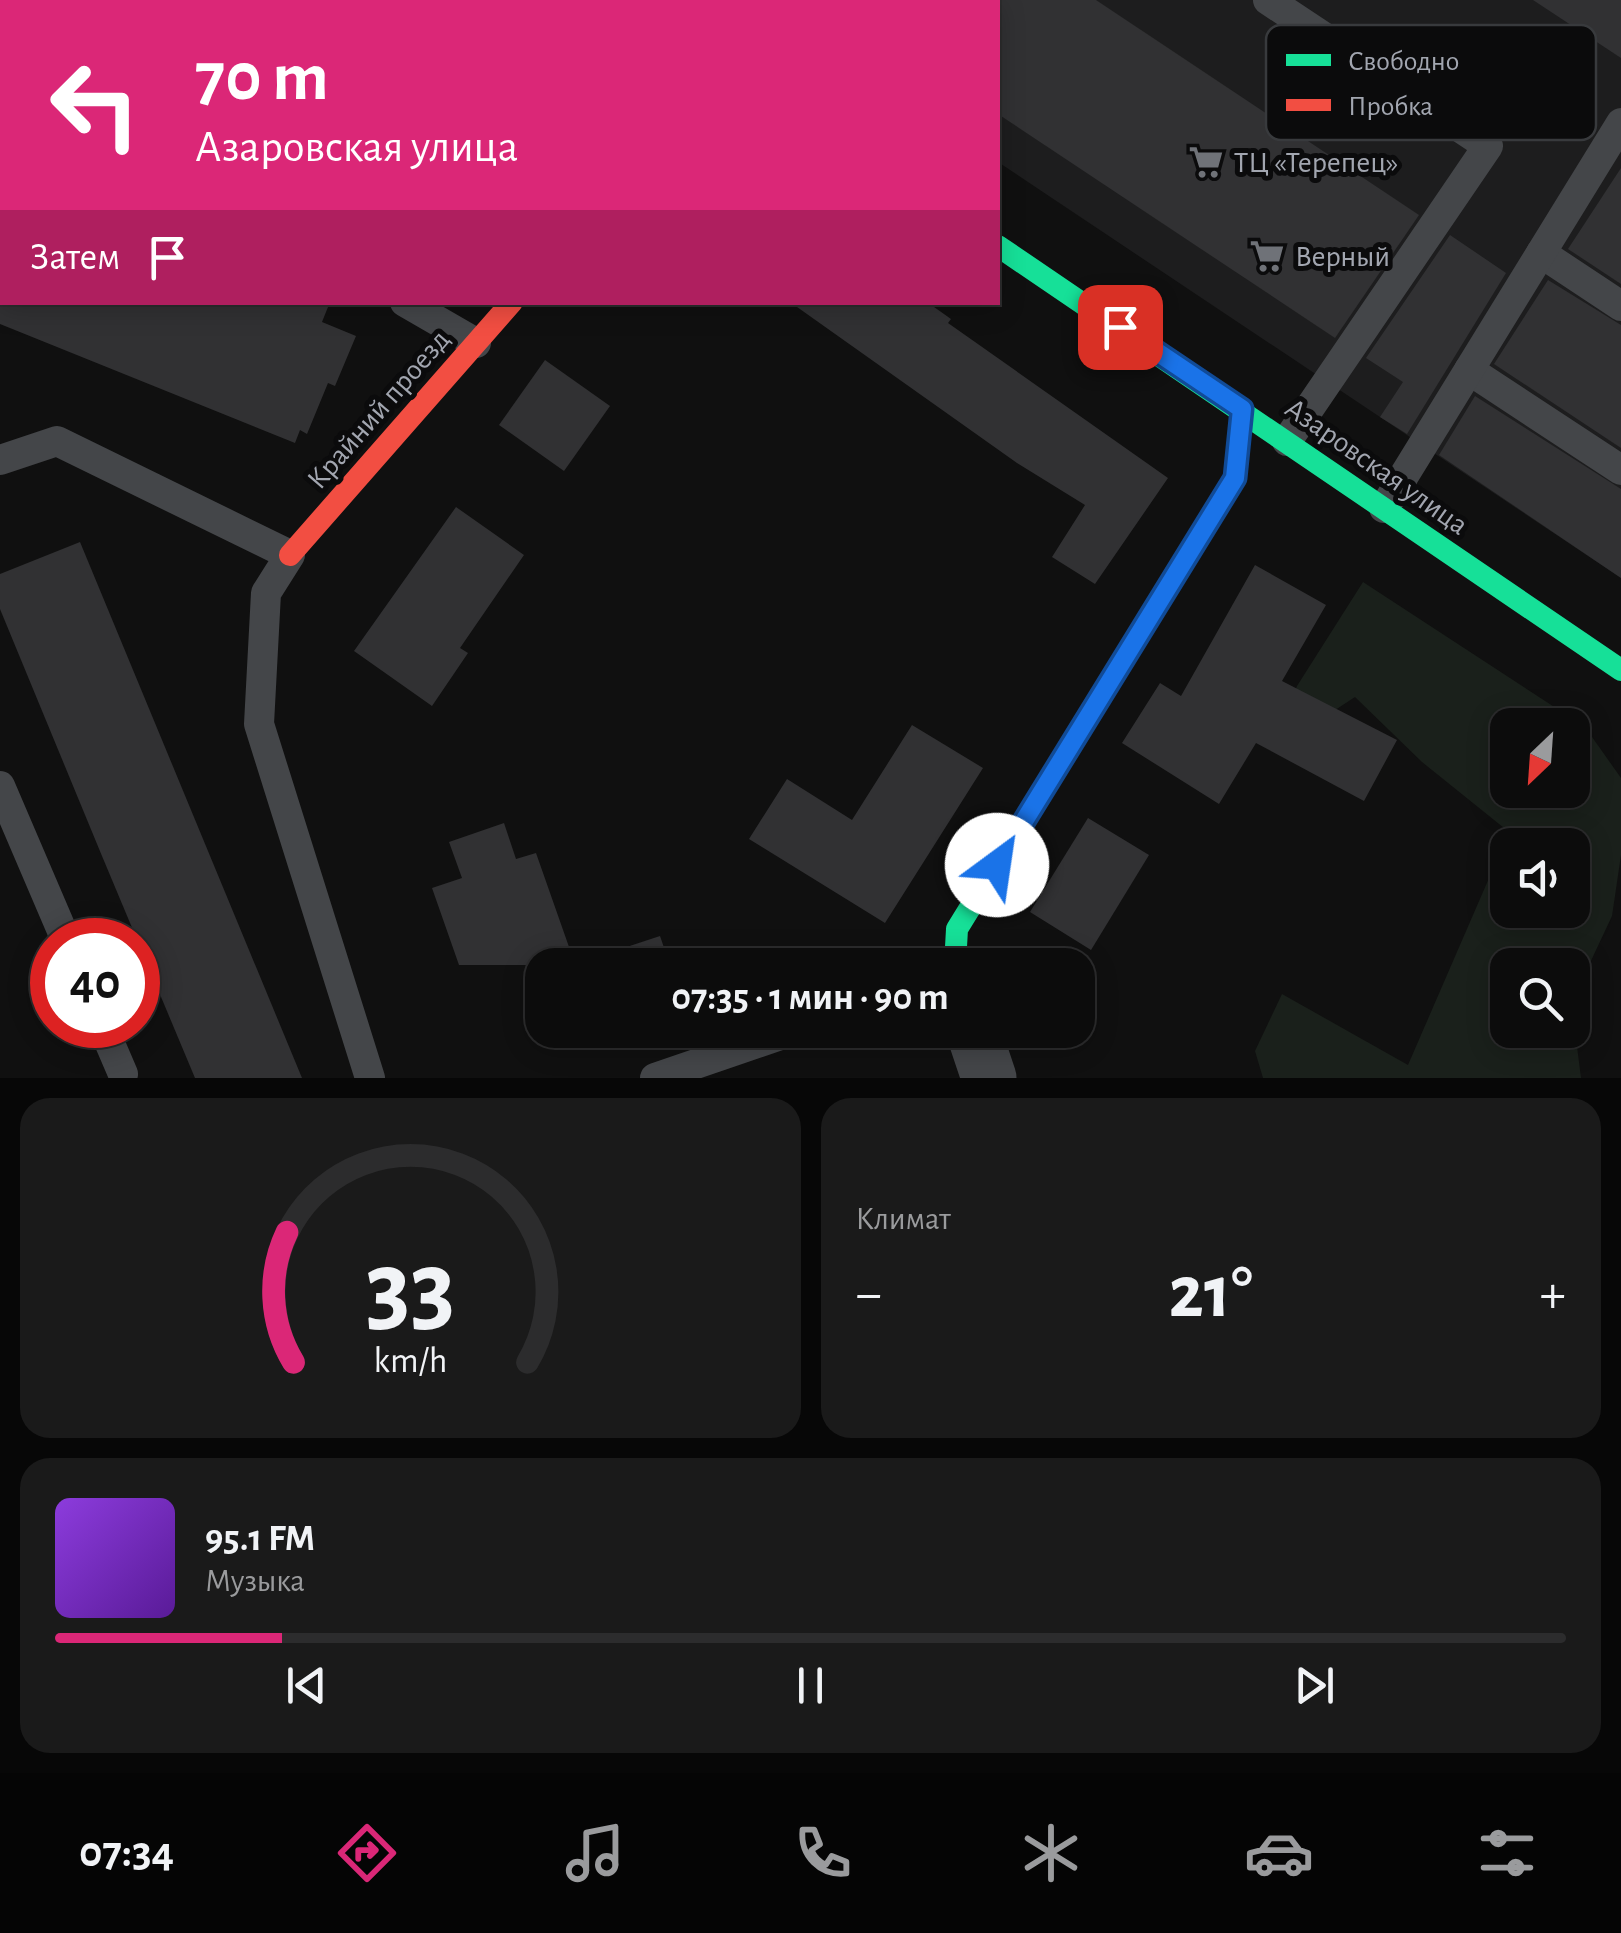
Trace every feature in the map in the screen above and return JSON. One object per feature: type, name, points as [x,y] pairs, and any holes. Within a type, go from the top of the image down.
[{"type":"street","name":"Азаровская улица","points":[[1000,247],[1621,670]]},
{"type":"street","name":"Крайний проезд","points":[[290,556],[509,305]]},
{"type":"street","points":[[956,948],[957,930],[1235,478],[1242,409]]},
{"type":"street","points":[[979,1048],[988,1078]]},
{"type":"lane","points":[[1268,0],[1306,25]]},
{"type":"lane","points":[[1384,508],[1621,124]]},
{"type":"lane","points":[[1287,440],[1488,146],[1479,140]]},
{"type":"lane","points":[[1541,254],[1621,306]]},
{"type":"lane","points":[[409,305],[476,344]]},
{"type":"lane","points":[[1469,370],[1621,470]]},
{"type":"lane","points":[[0,460],[58,441],[290,556],[266,593],[260,724],[370,1078]]},
{"type":"lane","points":[[0,786],[57,918]]},
{"type":"lane","points":[[111,1048],[122,1074]]},
{"type":"lane","points":[[655,1078],[742,1048]]},
{"type":"shaded area","points":[[1000,0],[1621,0],[1621,578],[1000,163]]},
{"type":"shaded area","points":[[1363,582],[1556,708],[1490,708],[1490,808],[1590,808],[1590,734],[1621,778],[1621,855],[1612,916],[1590,963],[1590,948],[1490,948],[1490,1048],[1577,1048],[1581,1078],[1263,1078],[1255,1051],[1282,994],[1408,1065],[1490,876],[1490,928],[1590,928],[1590,828],[1504,828],[1422,762],[1355,697],[1274,750],[1297,686]]},
{"type":"building","name":"ТЦ «Терепец»","points":[[1000,0],[1096,0],[1266,113],[1266,140],[1306,140],[1419,215],[1335,338],[1000,115]]},
{"type":"building","points":[[1533,0],[1621,0],[1621,58],[1596,42],[1596,25],[1571,25]]},
{"type":"building","points":[[1621,168],[1621,284],[1568,249]]},
{"type":"building","points":[[1450,235],[1506,273],[1407,434],[1380,417],[1403,382],[1366,358]]},
{"type":"building","points":[[1548,280],[1621,325],[1621,448],[1494,364]]},
{"type":"building","points":[[0,305],[329,305],[322,322],[356,336],[335,386],[328,383],[307,434],[300,430],[295,443],[0,324]]},
{"type":"building","points":[[794,305],[931,305],[951,319],[948,323],[1168,478],[1095,584],[1052,557],[1085,505],[1017,463]]},
{"type":"building","points":[[545,360],[610,406],[564,471],[499,425]]},
{"type":"building","points":[[1475,396],[1621,489],[1621,578],[1439,455]]},
{"type":"building","points":[[456,507],[524,555],[460,648],[468,653],[432,706],[354,651]]},
{"type":"building","points":[[80,542],[302,1078],[195,1078],[160,994],[160,918],[128,918],[0,609],[0,574]]},
{"type":"building","points":[[1255,565],[1326,605],[1282,681],[1397,740],[1364,801],[1256,743],[1219,804],[1122,743],[1160,683],[1181,696]]},
{"type":"building","points":[[912,725],[983,768],[885,923],[749,839],[787,779],[852,820]]},
{"type":"building","points":[[1088,818],[1149,855],[1092,948],[1030,912]]},
{"type":"building","points":[[504,823],[516,859],[536,853],[569,948],[525,948],[525,965],[459,965],[432,888],[462,878],[449,842]]},
{"type":"building","points":[[660,936],[664,948],[624,948]]},
{"type":"traffic: fast","points":[[1000,247],[1621,670]]},
{"type":"traffic: fast","points":[[956,948],[957,929],[1235,478],[1242,409]]},
{"type":"traffic: jam","points":[[290,555],[509,305]]},
{"type":"place","name":"ТЦ «Терепец»","points":[[1206,162]]},
{"type":"place","name":"Верный","points":[[1267,256]]},
{"type":"route","points":[[997,865],[1235,478],[1242,409],[1120,327]]}]
